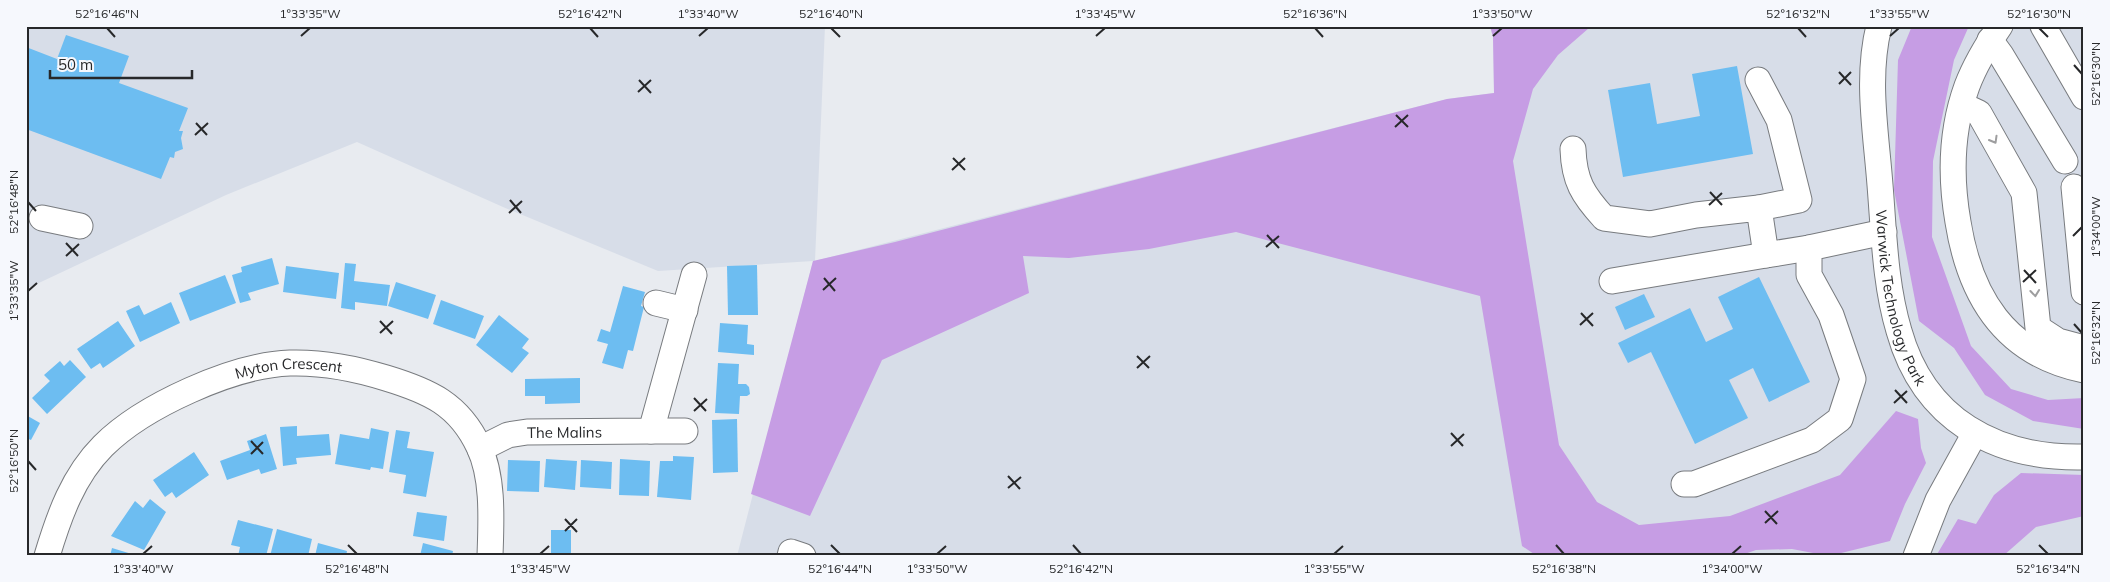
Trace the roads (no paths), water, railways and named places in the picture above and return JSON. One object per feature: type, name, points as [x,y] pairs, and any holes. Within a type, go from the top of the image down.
[{"type":"street","name":"Warwick Technology Park","points":[[1879,26],[1873,63],[1872,99],[1886,270],[1897,324],[1915,370],[1936,402],[1954,419],[1975,433],[1997,444],[2016,450],[2043,455],[2084,457]]},
{"type":"street","points":[[2043,26],[2084,97]]},
{"type":"street","points":[[1995,33],[1967,87],[1953,148],[1952,177],[1959,228],[1975,284],[1992,313],[2020,342],[2043,358],[2057,364],[2084,370]]},
{"type":"street","points":[[1995,33],[2002,54],[2065,161]]},
{"type":"street","points":[[1573,149],[1573,167],[1579,186],[1604,218],[1650,224],[1696,215],[1759,208],[1799,200],[1779,120],[1758,80]]},
{"type":"street","points":[[1962,104],[1979,113],[2024,193],[2038,328],[2058,341],[2084,348]]},
{"type":"street","points":[[2074,187],[2084,292]]},
{"type":"street","points":[[1759,208],[1766,255]]},
{"type":"street","points":[[42,218],[80,226]]},
{"type":"street","points":[[1612,281],[1809,248],[1884,232]]},
{"type":"street","points":[[1684,484],[1694,484],[1812,440],[1840,419],[1853,379],[1831,315],[1809,275],[1809,248]]},
{"type":"street","points":[[651,431],[694,275]]},
{"type":"street","points":[[656,303],[684,310]]},
{"type":"street","name":"Myton Crescent","points":[[47,556],[56,526],[72,488],[95,456],[113,437],[133,421],[176,398],[215,381],[259,367],[296,363],[335,365],[351,368],[417,387],[445,403],[464,423],[480,449],[490,498],[490,556]]},
{"type":"street","name":"The Malins","points":[[480,449],[508,435],[527,432],[686,432]]},
{"type":"street","points":[[1916,556],[1938,500],[1975,433]]},
{"type":"street","points":[[790,556],[791,552],[803,556]]}]
